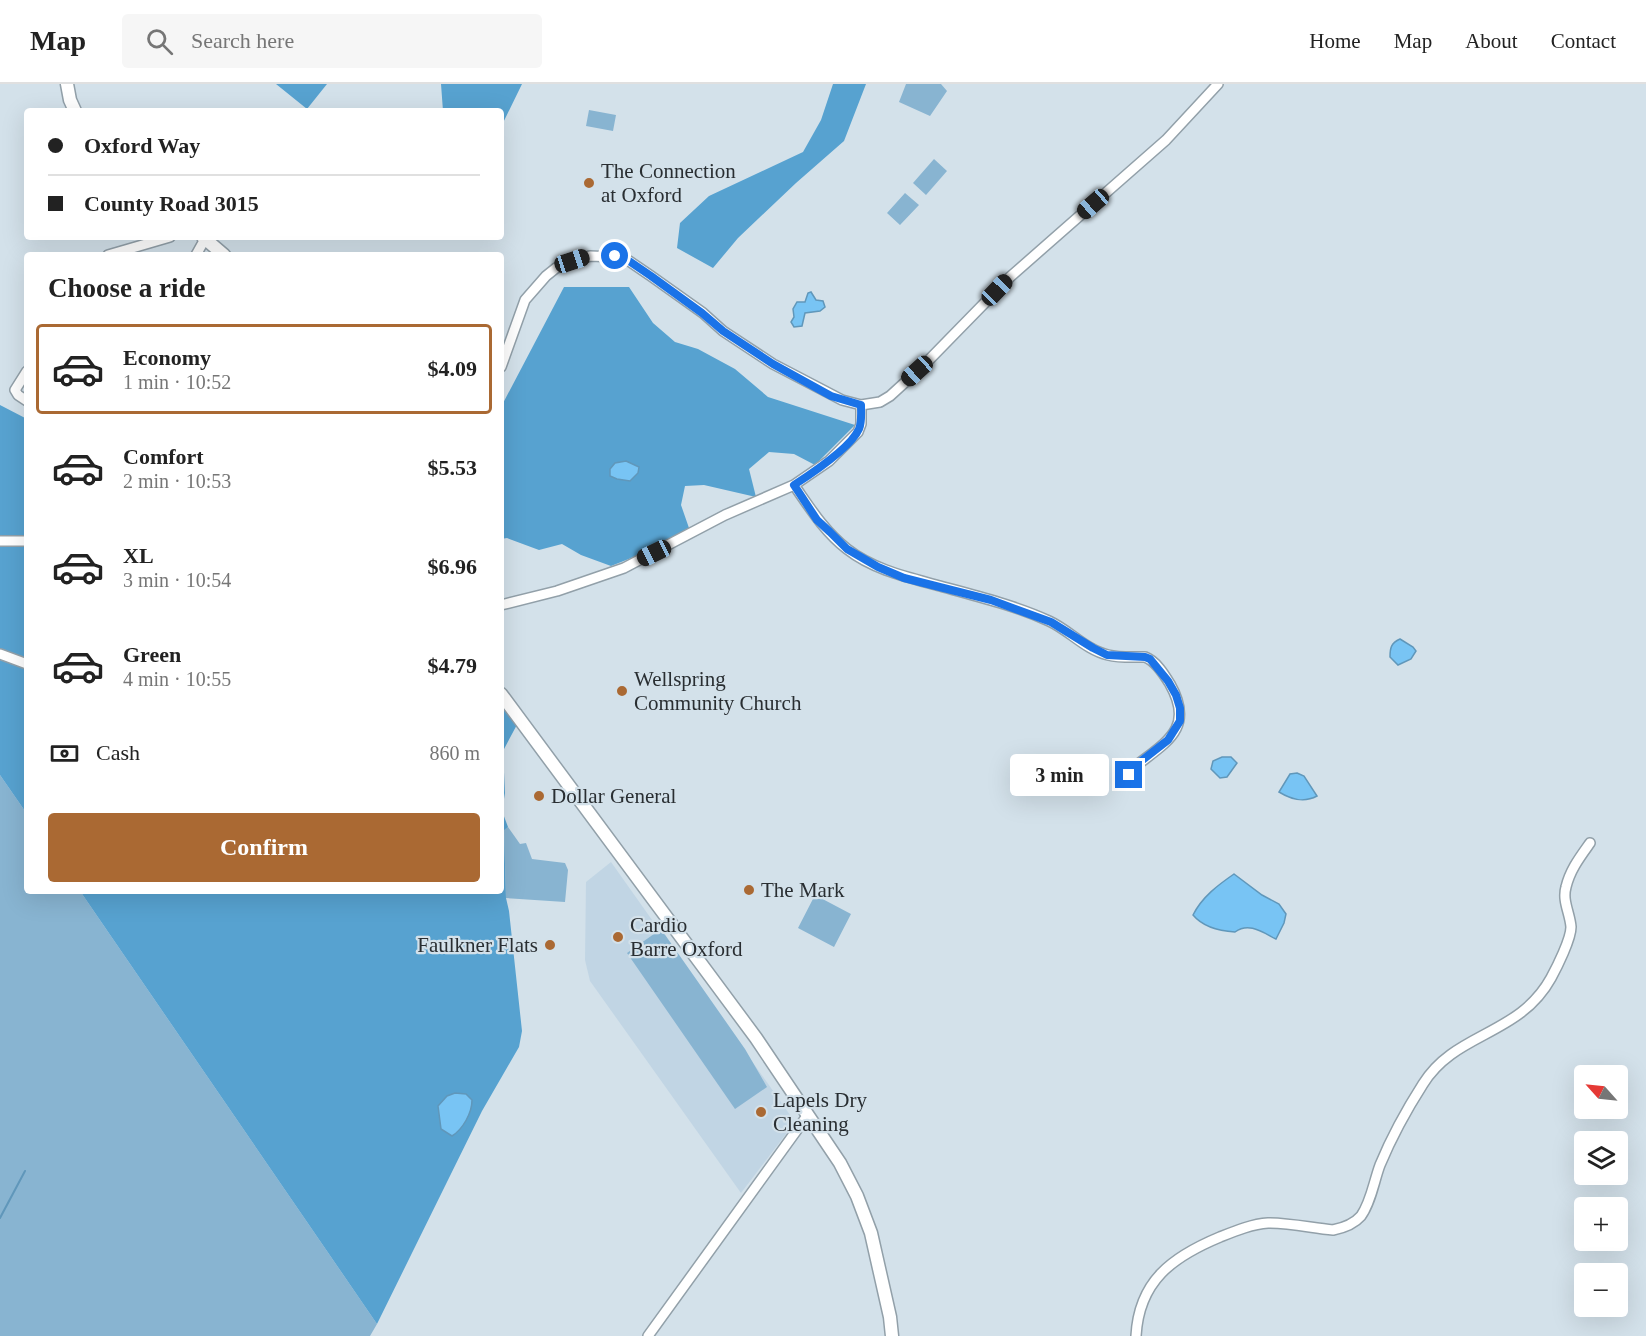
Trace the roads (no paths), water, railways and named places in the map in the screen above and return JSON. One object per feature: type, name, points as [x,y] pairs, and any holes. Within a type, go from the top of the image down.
[{"type":"street","points":[[67,84],[74,108]]},
{"type":"street","points":[[504,359],[525,300],[546,276],[556,268],[590,256],[615,256],[629,261],[651,276],[723,331],[773,364],[831,396],[861,405],[872,405],[890,396],[924,365],[1010,276],[1166,140],[1218,84]]},
{"type":"street","points":[[118,252],[160,240]]},
{"type":"street","points":[[206,240],[220,252]]},
{"type":"street","points":[[24,376],[15,390],[24,399]]},
{"type":"street","points":[[504,604],[557,591],[624,568],[725,514],[794,485],[829,461],[858,432],[861,424],[861,405]]},
{"type":"street","points":[[794,485],[817,520],[847,549],[878,567],[904,578],[991,600],[1051,622],[1107,655],[1150,659],[1176,695],[1180,708],[1180,721],[1168,740],[1131,769],[1129,775]]},
{"type":"street","points":[[0,541],[24,541]]},
{"type":"street","points":[[0,654],[24,663]]},
{"type":"street","points":[[504,698],[756,1038],[840,1163],[872,1233],[892,1336]]},
{"type":"street","points":[[1136,1336],[1140,1307],[1152,1283],[1163,1270],[1186,1253],[1237,1230],[1267,1223],[1333,1230],[1342,1228],[1360,1217],[1394,1136],[1435,1067],[1463,1046],[1514,1020],[1530,1006],[1551,978],[1571,927],[1565,904],[1565,889],[1570,872],[1590,843]]},
{"type":"street","points":[[648,1336],[807,1116]]},
{"type":"waterway","points":[[0,1218],[25,1171]]},
{"type":"place","name":"The Connection at Oxford","points":[[589,183]]},
{"type":"place","name":"Wellspring Community Church","points":[[622,691]]},
{"type":"place","name":"Dollar General","points":[[539,796]]},
{"type":"place","name":"The Mark","points":[[749,890]]},
{"type":"place","name":"Cardio Barre Oxford","points":[[618,937]]},
{"type":"place","name":"Faulkner Flats","points":[[550,945]]},
{"type":"place","name":"Lapels Dry Cleaning","points":[[761,1112]]}]
